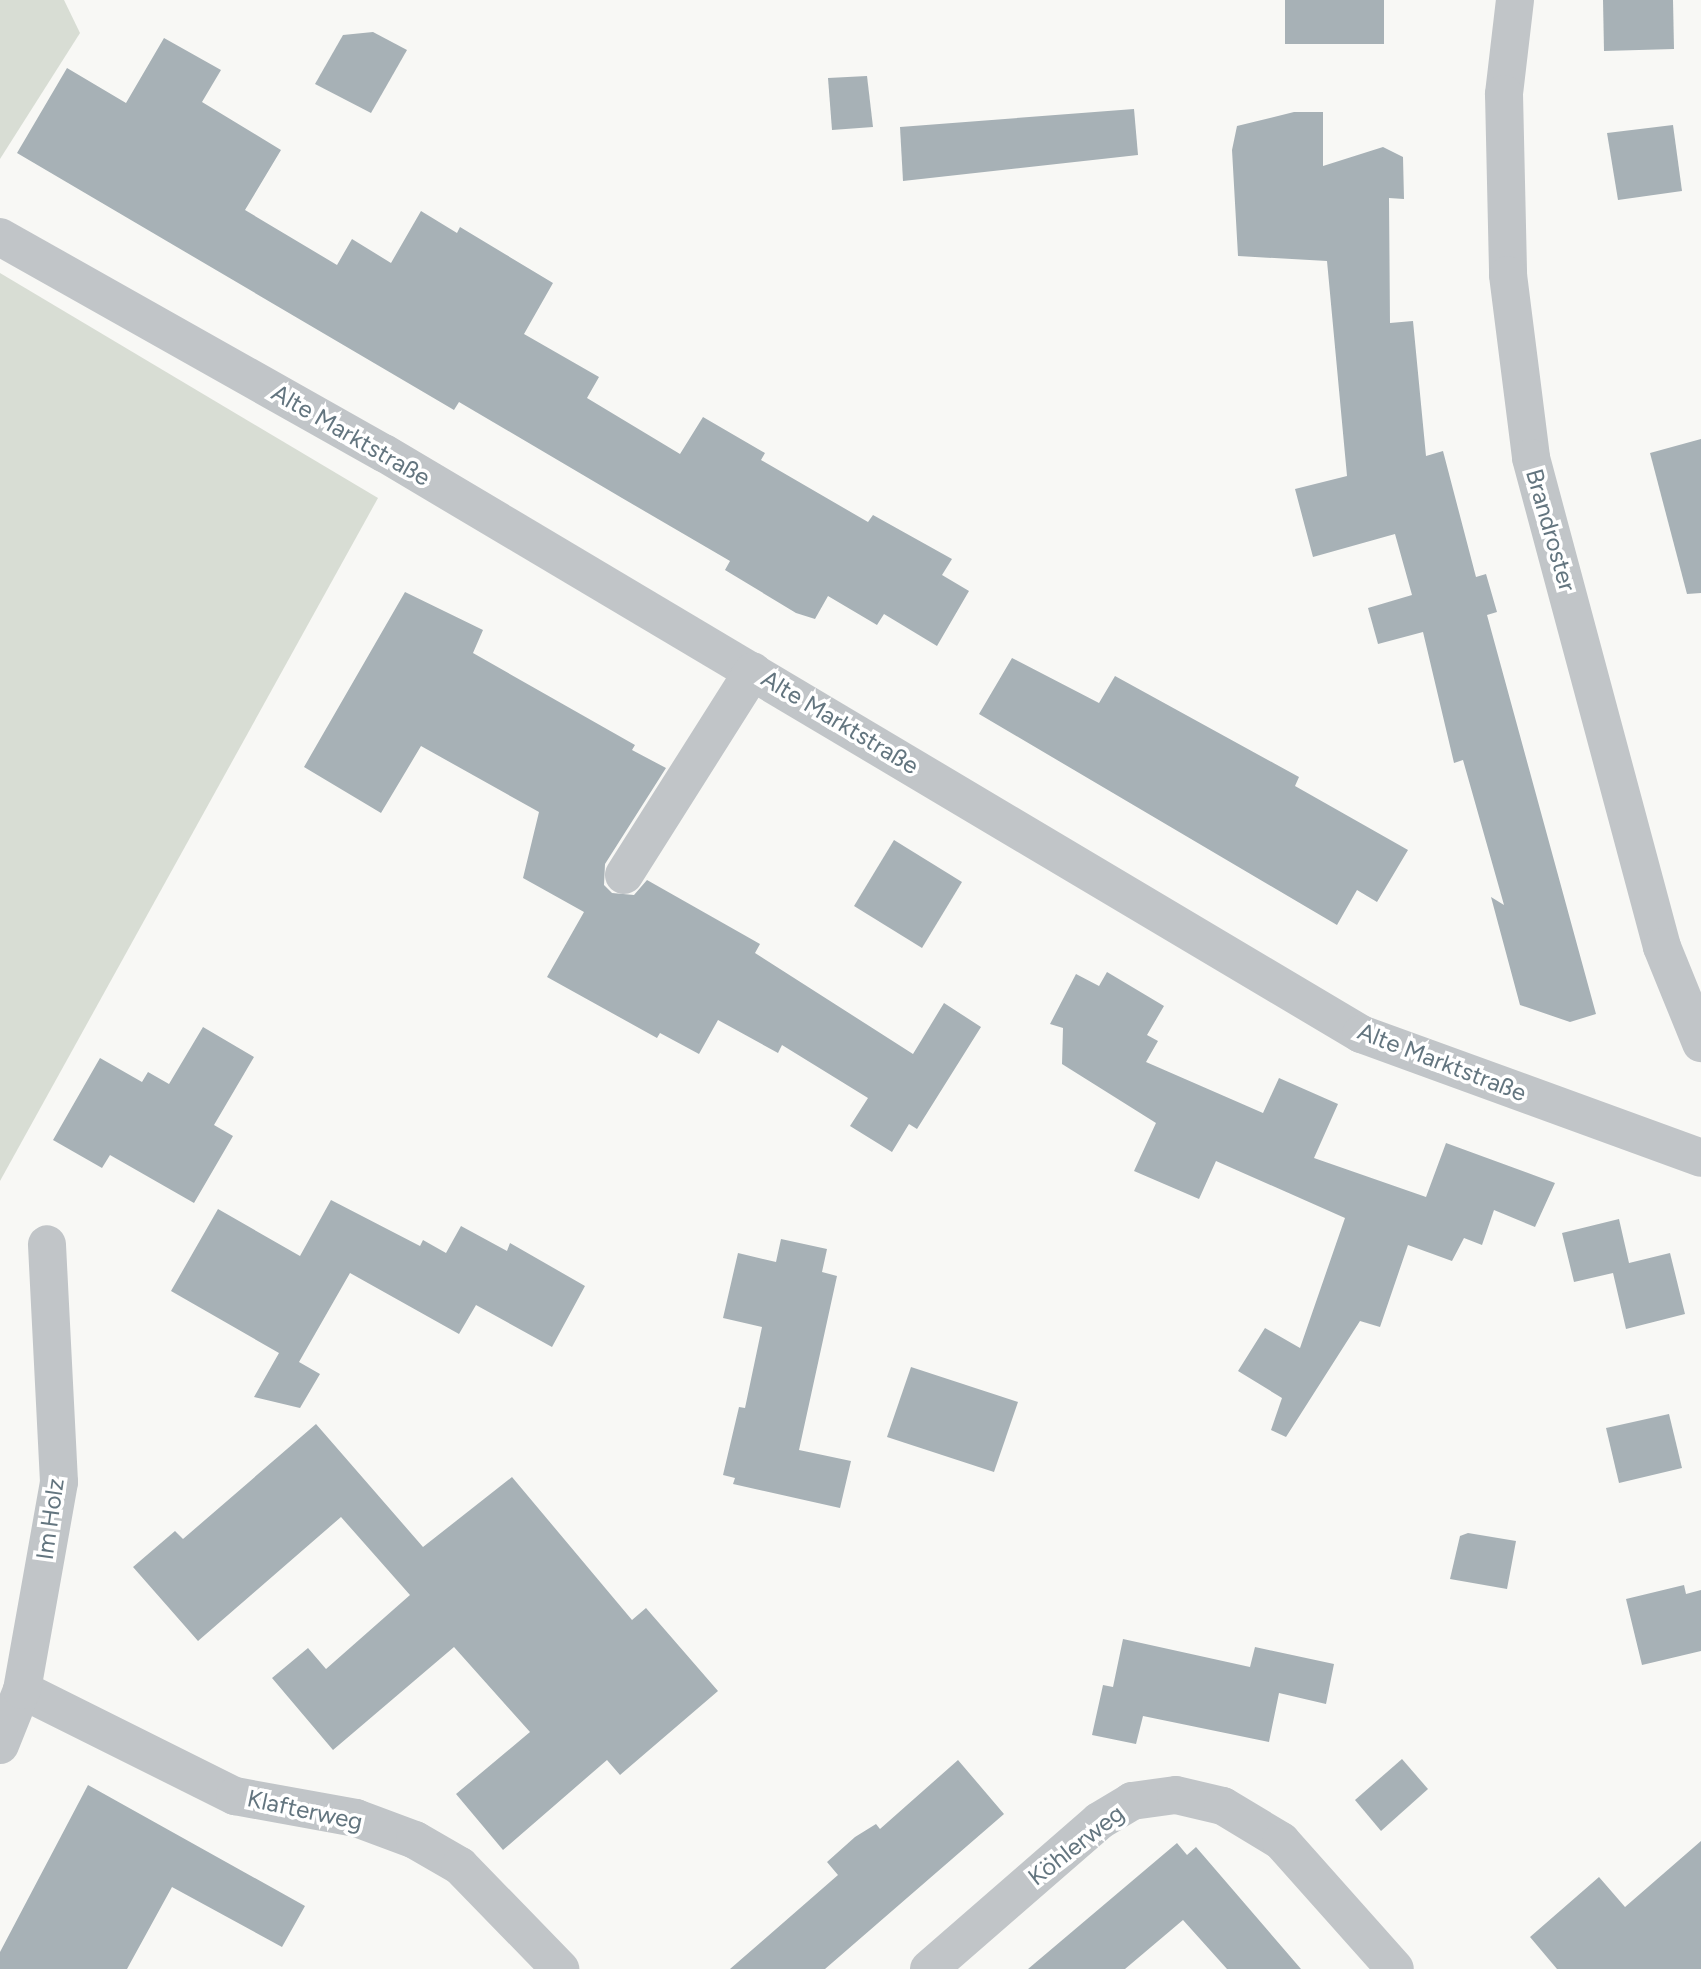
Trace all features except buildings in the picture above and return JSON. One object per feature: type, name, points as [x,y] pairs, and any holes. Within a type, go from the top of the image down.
[{"type":"street","name":"Brandroster","points":[[1515,0],[1504,94],[1508,275],[1531,458],[1661,947],[1701,1043]]},
{"type":"street","name":"Alte Marktstraße","points":[[0,237],[384,453],[1361,1034],[1701,1158]]},
{"type":"street","points":[[624,875],[753,671]]},
{"type":"street","name":"Im Holz","points":[[0,1745],[22,1690],[59,1482],[47,1244]]},
{"type":"street","name":"Klafterweg","points":[[22,1690],[235,1796],[356,1818],[415,1840],[460,1866],[560,1969]]},
{"type":"street","name":"Köhlerweg","points":[[929,1969],[1099,1821],[1132,1801],[1176,1795],[1223,1806],[1281,1841],[1395,1969]]},
{"type":"shaded area","points":[[0,0],[64,0],[80,33],[0,159]]},
{"type":"shaded area","points":[[0,273],[378,498],[0,1181]]}]
